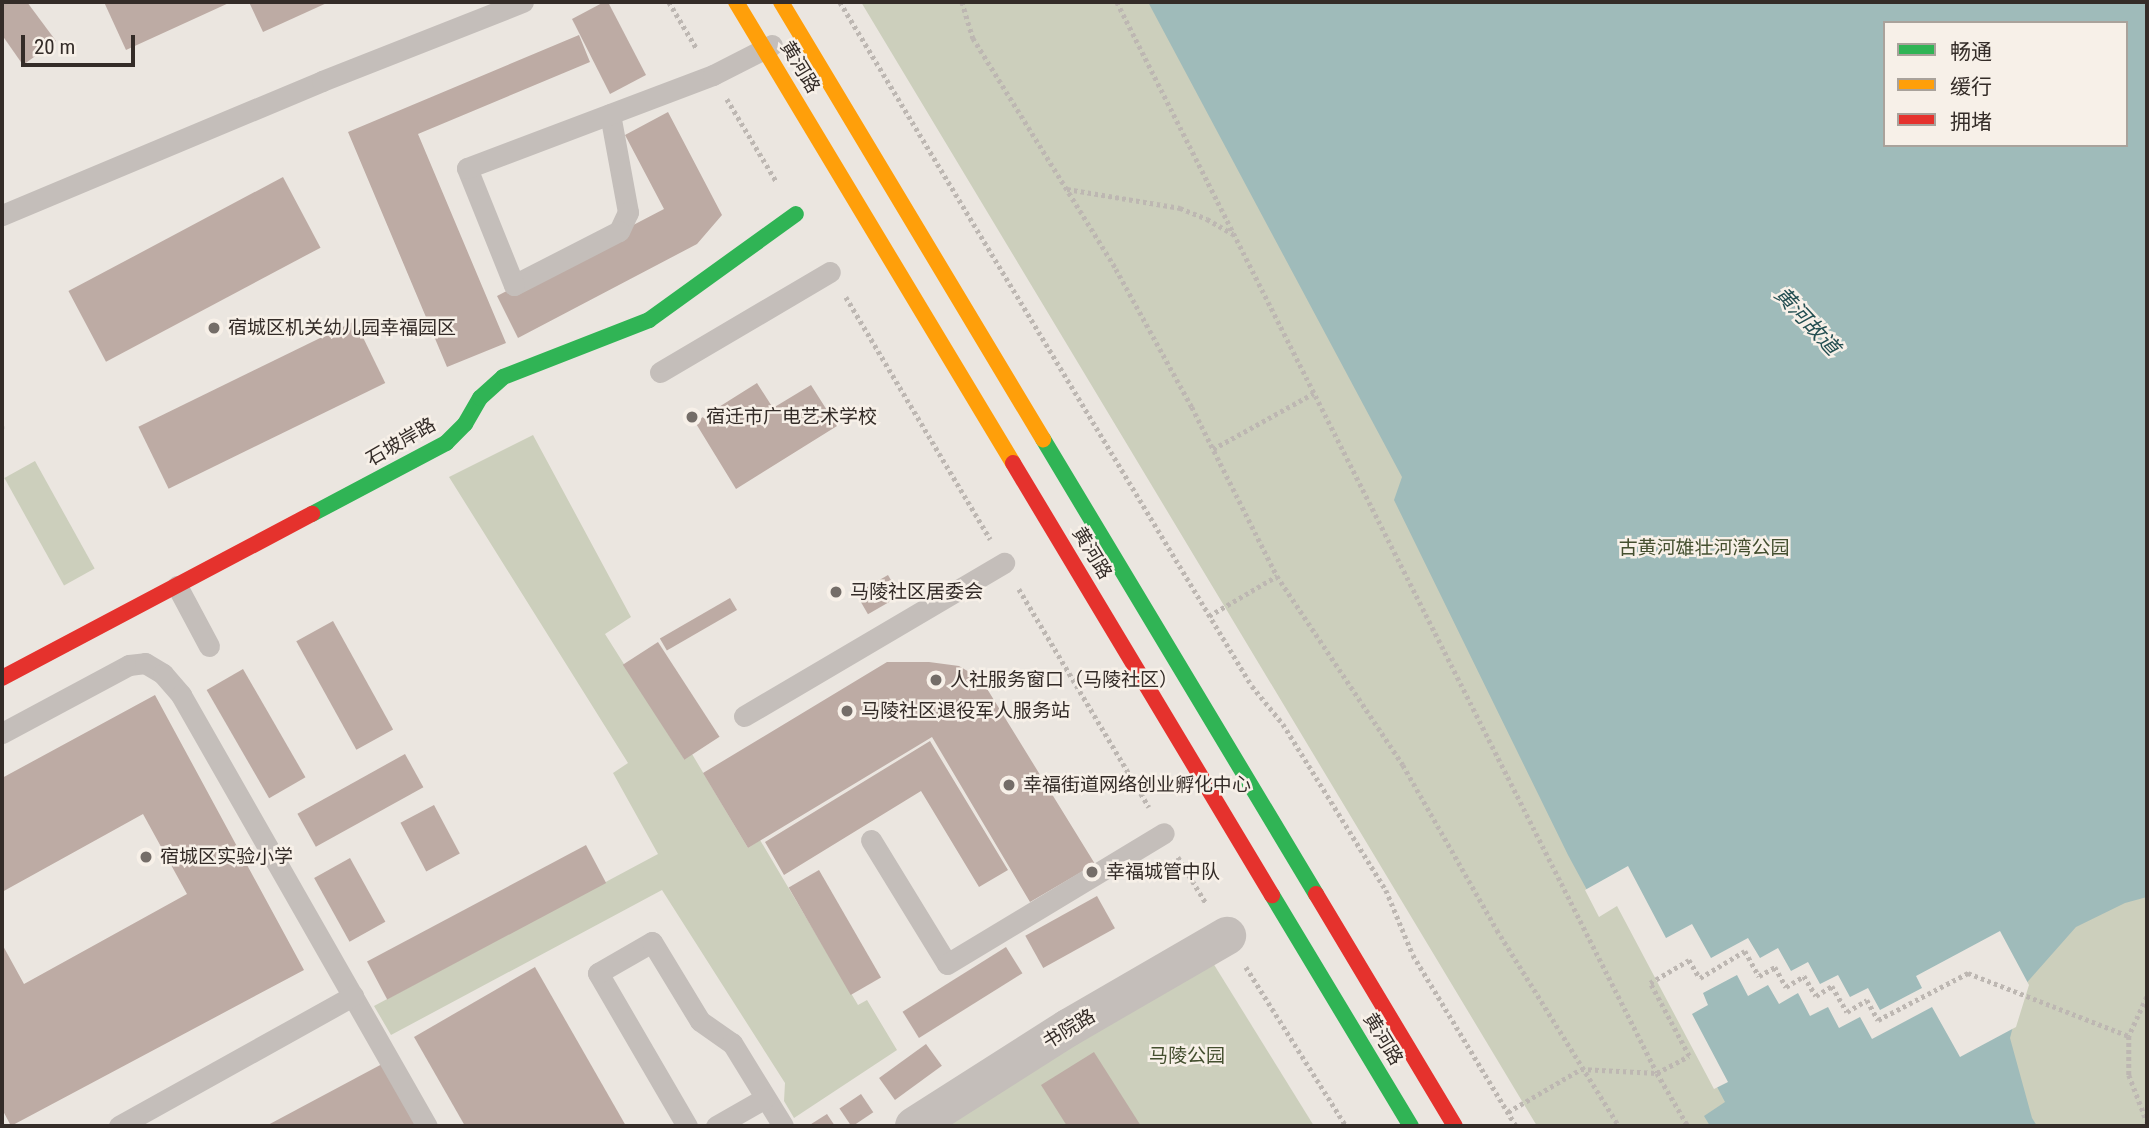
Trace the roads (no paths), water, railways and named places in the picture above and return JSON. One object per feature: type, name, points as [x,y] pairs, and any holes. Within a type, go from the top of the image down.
[{"type":"main road","name":"黄河路","points":[[736,2],[1411,1126]]},
{"type":"main road","name":"黄河路","points":[[781,2],[1455,1126]]},
{"type":"main road","name":"石坡岸路","points":[[2,678],[446,443],[465,424],[480,398],[503,377],[620,334],[649,320],[796,214]]},
{"type":"street","name":"书院路","points":[[914,1126],[1068,1028],[1227,936]]},
{"type":"lane","points":[[2,215],[309,86],[523,2]]},
{"type":"lane","points":[[610,114],[628,212],[619,230],[514,285],[467,168],[713,75],[798,31]]},
{"type":"lane","points":[[660,372],[830,272]]},
{"type":"lane","points":[[744,716],[1004,564]]},
{"type":"lane","points":[[177,586],[209,646]]},
{"type":"lane","points":[[2,733],[128,665],[145,663],[163,674],[181,695],[428,1126]]},
{"type":"lane","points":[[871,840],[947,964],[1164,833]]},
{"type":"lane","points":[[687,1126],[598,973],[652,942],[700,1021],[732,1044],[783,1126]]},
{"type":"lane","points":[[118,1126],[353,996]]},
{"type":"lane","points":[[716,1126],[765,1098]]},
{"type":"water","name":"古黄河雄壮河湾公园","points":[[1148,2],[2147,2],[2147,897],[2125,903],[2076,927],[2023,987],[2010,1038],[2032,1118],[2037,1126],[1710,1126],[1704,1116],[1725,1102],[1619,902],[1600,914],[1568,855],[1394,500],[1402,477]]},
{"type":"place","name":"宿城区机关幼儿园幸福园区","points":[[214,328]]},
{"type":"place","name":"宿迁市广电艺术学校","points":[[692,417]]},
{"type":"place","name":"马陵社区居委会","points":[[836,592]]},
{"type":"place","name":"人社服务窗口（马陵社区）","points":[[936,680]]},
{"type":"place","name":"马陵社区退役军人服务站","points":[[847,711]]},
{"type":"place","name":"幸福街道网络创业孵化中心","points":[[1009,785]]},
{"type":"place","name":"宿城区实验小学","points":[[146,857]]},
{"type":"place","name":"幸福城管中队","points":[[1092,872]]},
{"type":"water label","name":"黄河故道","points":[[1807,321]]},
{"type":"park label","name":"马陵公园","points":[[1187,1056]]}]
